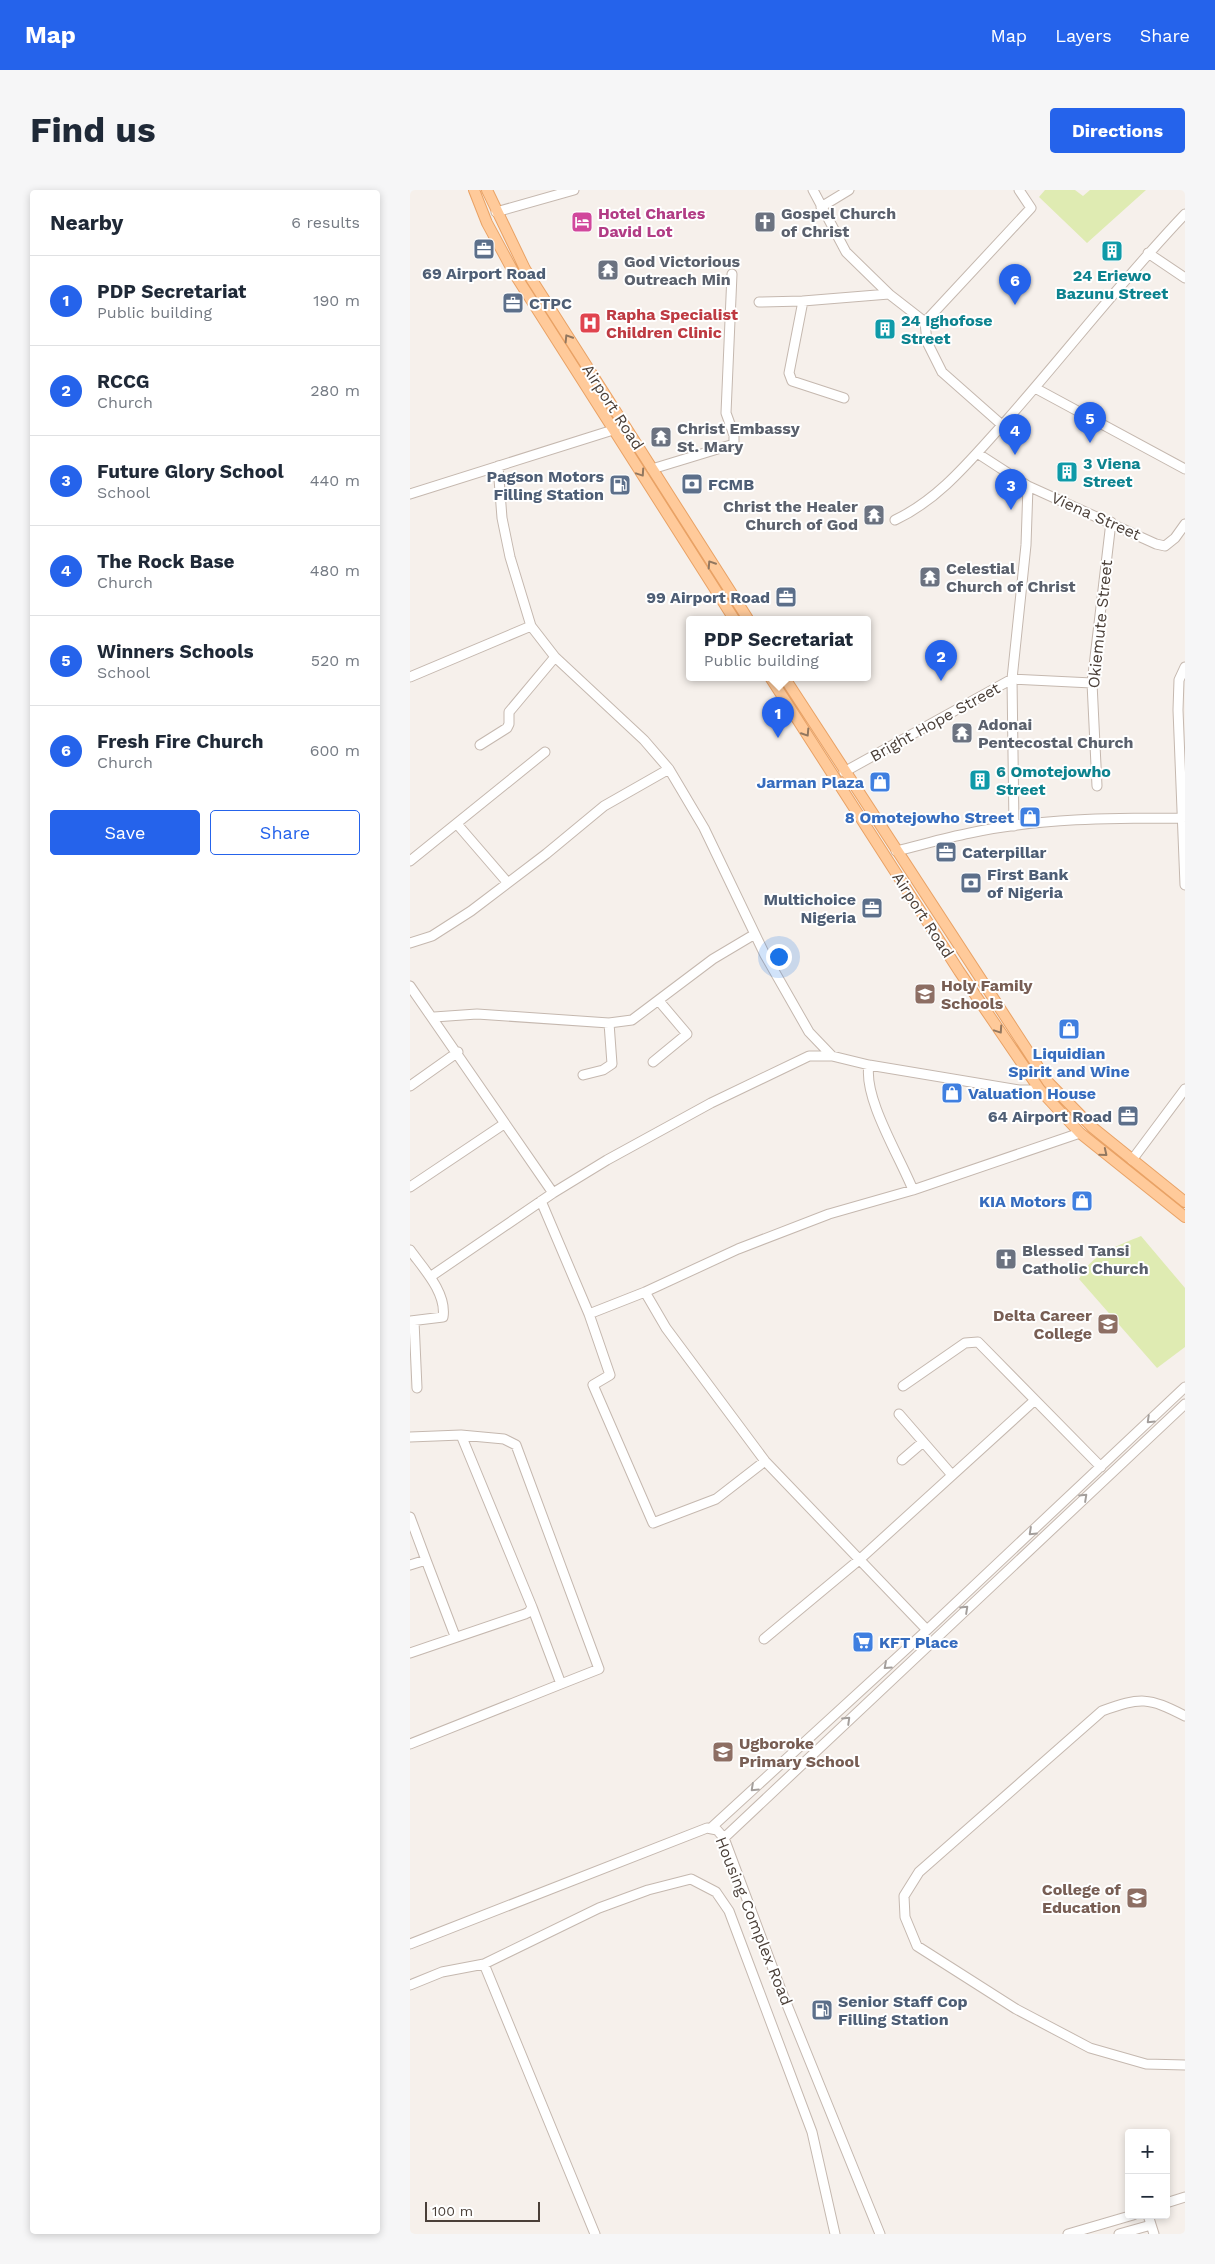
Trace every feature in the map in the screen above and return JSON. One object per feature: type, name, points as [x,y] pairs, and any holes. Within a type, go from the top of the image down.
[{"type":"main road","name":"Airport Road","points":[[474,190],[487,223],[514,273],[732,616]]},
{"type":"main road","name":"Airport Road","points":[[487,190],[525,269],[746,616]]},
{"type":"main road","name":"Airport Road","points":[[773,681],[972,990],[1040,1090],[1080,1133],[1185,1217]]},
{"type":"main road","name":"Airport Road","points":[[787,681],[844,772],[1048,1082],[1092,1127],[1185,1202]]},
{"type":"main road","points":[[972,990],[983,982]]},
{"type":"street","points":[[496,212],[574,190]]},
{"type":"street","points":[[813,190],[846,252],[889,294],[925,322],[927,342],[942,372],[1002,425]]},
{"type":"street","points":[[821,207],[849,190]]},
{"type":"street","points":[[925,322],[1031,208],[1019,190]]},
{"type":"street","points":[[895,520],[933,497],[977,453],[1035,388],[1148,253],[1185,214]]},
{"type":"street","points":[[1148,253],[1185,278]]},
{"type":"street","points":[[652,469],[734,444],[734,434],[726,412],[732,274]]},
{"type":"street","points":[[759,302],[803,301],[889,294]]},
{"type":"street","points":[[803,301],[789,372],[790,378],[792,382],[844,398]]},
{"type":"street","points":[[1035,388],[1185,469]]},
{"type":"street","points":[[410,494],[613,430]]},
{"type":"street","points":[[977,453],[1028,486]]},
{"type":"street","points":[[498,466],[502,518],[510,557],[531,626],[555,657],[644,740],[669,769],[704,828],[755,934],[809,1032],[832,1056]]},
{"type":"street","name":"Viena Street","points":[[1028,486],[1156,544],[1166,546],[1175,538],[1185,524]]},
{"type":"street","name":"Bright Hope Street","points":[[844,772],[1012,679],[1026,545],[1028,486]]},
{"type":"street","name":"Okiemute Street","points":[[1097,786],[1092,683],[1111,522]]},
{"type":"street","points":[[410,677],[531,626]]},
{"type":"street","points":[[480,745],[507,728],[510,724],[509,712],[555,657]]},
{"type":"street","points":[[1185,667],[1179,680],[1178,710],[1185,885]]},
{"type":"street","points":[[1014,826],[1012,679],[1092,683]]},
{"type":"street","points":[[410,860],[545,752]]},
{"type":"street","points":[[410,944],[432,936],[471,911],[546,854],[604,806],[669,769]]},
{"type":"street","points":[[896,851],[971,832],[1014,826],[1100,818],[1182,818]]},
{"type":"street","points":[[456,824],[507,882]]},
{"type":"street","points":[[434,1017],[477,1014],[609,1023],[632,1020],[713,959],[755,934]]},
{"type":"street","points":[[410,986],[434,1017],[504,1124],[553,1193]]},
{"type":"street","points":[[653,1062],[687,1034],[659,1001]]},
{"type":"street","points":[[582,1075],[603,1070],[612,1064],[609,1023]]},
{"type":"street","points":[[410,1086],[458,1052]]},
{"type":"street","points":[[430,1277],[553,1193],[607,1160],[711,1103],[809,1056],[832,1056],[869,1065],[1019,1090],[1040,1090]]},
{"type":"street","points":[[869,1065],[867,1075],[870,1096],[913,1190]]},
{"type":"street","points":[[1132,1160],[1185,1089]]},
{"type":"street","points":[[410,1188],[504,1124]]},
{"type":"street","points":[[589,1314],[645,1292],[738,1250],[829,1214],[913,1190],[1080,1133]]},
{"type":"street","points":[[541,1201],[589,1314],[610,1375],[594,1385],[654,1523],[716,1499],[765,1461]]},
{"type":"street","points":[[410,1250],[430,1277],[441,1300],[443,1317],[412,1321],[417,1388]]},
{"type":"street","points":[[645,1292],[666,1328],[765,1461],[927,1630]]},
{"type":"street","points":[[903,1386],[965,1343],[978,1342],[1101,1467]]},
{"type":"street","points":[[712,1827],[927,1630],[1185,1386]]},
{"type":"street","points":[[764,1639],[860,1560],[1035,1400]]},
{"type":"street","points":[[724,1838],[1185,1404]]},
{"type":"street","points":[[899,1414],[952,1475]]},
{"type":"street","points":[[460,1435],[532,1607],[561,1684]]},
{"type":"street","points":[[410,1438],[460,1435],[504,1439],[516,1445],[599,1669],[410,1744]]},
{"type":"street","points":[[902,1460],[923,1442]]},
{"type":"street","points":[[410,1517],[455,1636]]},
{"type":"street","points":[[410,1566],[426,1560]]},
{"type":"street","points":[[410,1653],[455,1636],[525,1614],[532,1607]]},
{"type":"street","points":[[1185,1716],[1160,1703],[1132,1700],[1102,1711],[919,1872],[904,1896],[905,1917],[917,1946],[1016,2008],[1090,2048],[1146,2064],[1185,2065]]},
{"type":"street","name":"Housing Complex Road","points":[[410,1944],[498,1908],[712,1827],[724,1838],[781,1990],[880,2234]]},
{"type":"street","points":[[410,1985],[442,1972],[484,1964],[599,1908],[648,1890],[692,1879],[716,1892],[729,1911],[812,2132],[835,2234]]},
{"type":"street","points":[[484,1964],[595,2234]]},
{"type":"street","points":[[1170,2202],[1185,2197]]},
{"type":"street","points":[[1068,2234],[1125,2217]]},
{"type":"street","points":[[1119,2234],[1152,2229]]},
{"type":"green space","points":[[1045,190],[1075,190],[1083,196],[1090,190],[1146,190],[1087,243],[1039,197]]},
{"type":"green space","points":[[1141,1236],[1185,1288],[1185,1347],[1157,1368],[1079,1279],[1090,1263],[1098,1257],[1114,1247]]},
{"type":"place","name":"Hotel Charles David Lot","points":[[582,222]]},
{"type":"place","name":"Gospel Church of Christ","points":[[765,222]]},
{"type":"place","name":"69 Airport Road","points":[[484,249]]},
{"type":"place","name":"24 Eriewo Bazunu Street","points":[[1112,251]]},
{"type":"place","name":"God Victorious Outreach Min","points":[[608,270]]},
{"type":"place","name":"CTPC","points":[[513,303]]},
{"type":"place","name":"Fresh Fire Church","points":[[1015,305]]},
{"type":"place","name":"Rapha Specialist Children Clinic","points":[[590,323]]},
{"type":"place","name":"24 Ighofose Street","points":[[885,329]]},
{"type":"place","name":"Christ Embassy St. Mary","points":[[661,437]]},
{"type":"place","name":"Winners Schools","points":[[1090,443]]},
{"type":"place","name":"The Rock Base","points":[[1015,455]]},
{"type":"place","name":"3 Viena Street","points":[[1067,472]]},
{"type":"place","name":"FCMB","points":[[692,484]]},
{"type":"place","name":"Pagson Motors Filling Station","points":[[620,485]]},
{"type":"place","name":"Future Glory School","points":[[1011,510]]},
{"type":"place","name":"Christ the Healer Church of God","points":[[874,515]]},
{"type":"place","name":"Celestial Church of Christ","points":[[930,577]]},
{"type":"place","name":"99 Airport Road","points":[[786,597]]},
{"type":"place","name":"RCCG","points":[[941,681]]},
{"type":"place","name":"Adonai Pentecostal Church","points":[[962,733]]},
{"type":"place","name":"PDP Secretariat","points":[[778,738]]},
{"type":"place","name":"6 Omotejowho Street","points":[[980,780]]},
{"type":"place","name":"Jarman Plaza","points":[[880,782]]},
{"type":"place","name":"8 Omotejowho Street","points":[[1030,817]]},
{"type":"place","name":"Caterpillar","points":[[946,852]]},
{"type":"place","name":"First Bank of Nigeria","points":[[971,883]]},
{"type":"place","name":"Multichoice Nigeria","points":[[872,908]]},
{"type":"place","name":"Holy Family Schools","points":[[925,994]]},
{"type":"place","name":"Liquidian Spirit and Wine","points":[[1069,1029]]},
{"type":"place","name":"Valuation House","points":[[952,1093]]},
{"type":"place","name":"64 Airport Road","points":[[1128,1116]]},
{"type":"place","name":"KIA Motors","points":[[1082,1201]]},
{"type":"place","name":"Blessed Tansi Catholic Church","points":[[1006,1259]]},
{"type":"place","name":"Delta Career College","points":[[1108,1324]]},
{"type":"place","name":"KFT Place","points":[[863,1642]]},
{"type":"place","name":"Ugboroke Primary School","points":[[723,1752]]},
{"type":"place","name":"College of Education","points":[[1137,1898]]},
{"type":"place","name":"Senior Staff Cop Filling Station","points":[[822,2010]]}]
